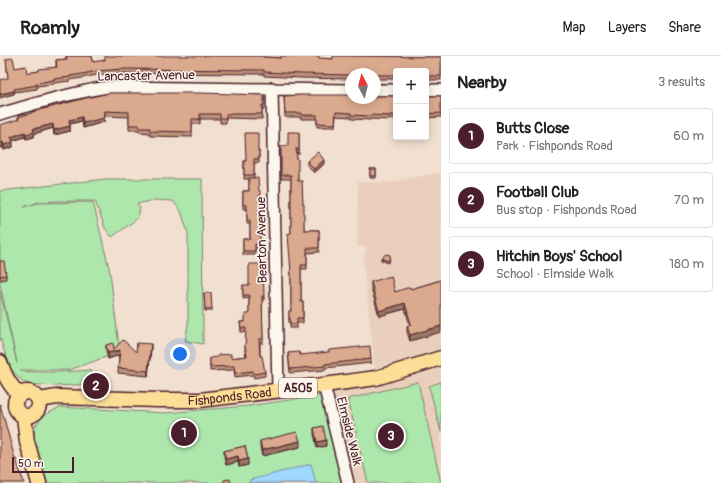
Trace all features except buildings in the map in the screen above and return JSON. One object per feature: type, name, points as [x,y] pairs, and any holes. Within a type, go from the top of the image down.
[{"type":"main road","name":"Fishponds Road","points":[[38,400],[57,397],[200,400],[376,378],[441,358]]},
{"type":"main road","points":[[0,362],[7,380],[14,390],[20,395]]},
{"type":"main road","points":[[26,392],[37,397],[39,408],[35,414],[32,416],[24,416],[18,412],[15,406],[16,399],[20,395],[26,392]]},
{"type":"main road","points":[[24,416],[27,442],[39,483]]},
{"type":"street","name":"Lancaster Avenue","points":[[0,114],[27,105],[103,88],[272,88],[345,90]]},
{"type":"street","name":"Bearton Avenue","points":[[272,88],[278,390]]},
{"type":"street","points":[[381,90],[393,90]]},
{"type":"street","points":[[429,90],[441,90]]},
{"type":"street","name":"Elmside Walk","points":[[324,385],[348,483]]},
{"type":"shaded area","points":[[441,172],[441,350],[375,369],[363,262],[367,247],[357,247],[358,182],[391,182]]},
{"type":"shaded area","points":[[441,362],[441,483],[355,483],[328,388]]},
{"type":"green space","points":[[106,179],[202,179],[203,344],[185,341],[188,325],[188,233],[181,211],[173,201],[154,200],[137,204],[140,208],[138,218],[112,237],[105,228],[95,201],[39,202],[24,207],[38,203],[93,202],[110,272],[119,346],[106,357],[69,370],[21,370],[64,372],[90,370],[93,384],[56,386],[28,384],[18,377],[11,369],[0,337],[0,291],[17,363],[0,284],[0,191]]},
{"type":"green space","points":[[418,382],[441,483],[368,483],[348,399]]},
{"type":"green space","points":[[441,382],[441,432],[429,386]]},
{"type":"green space","points":[[323,395],[345,483],[47,483],[34,439],[35,426],[45,415],[60,407],[165,413],[248,406]]},
{"type":"water","points":[[311,464],[316,483],[250,483],[250,480]]},
{"type":"place","name":"Football Club","points":[[96,386]]},
{"type":"place","name":"Butts Close","points":[[184,433]]},
{"type":"place","name":"Hitchin Boys' School","points":[[391,436]]}]
